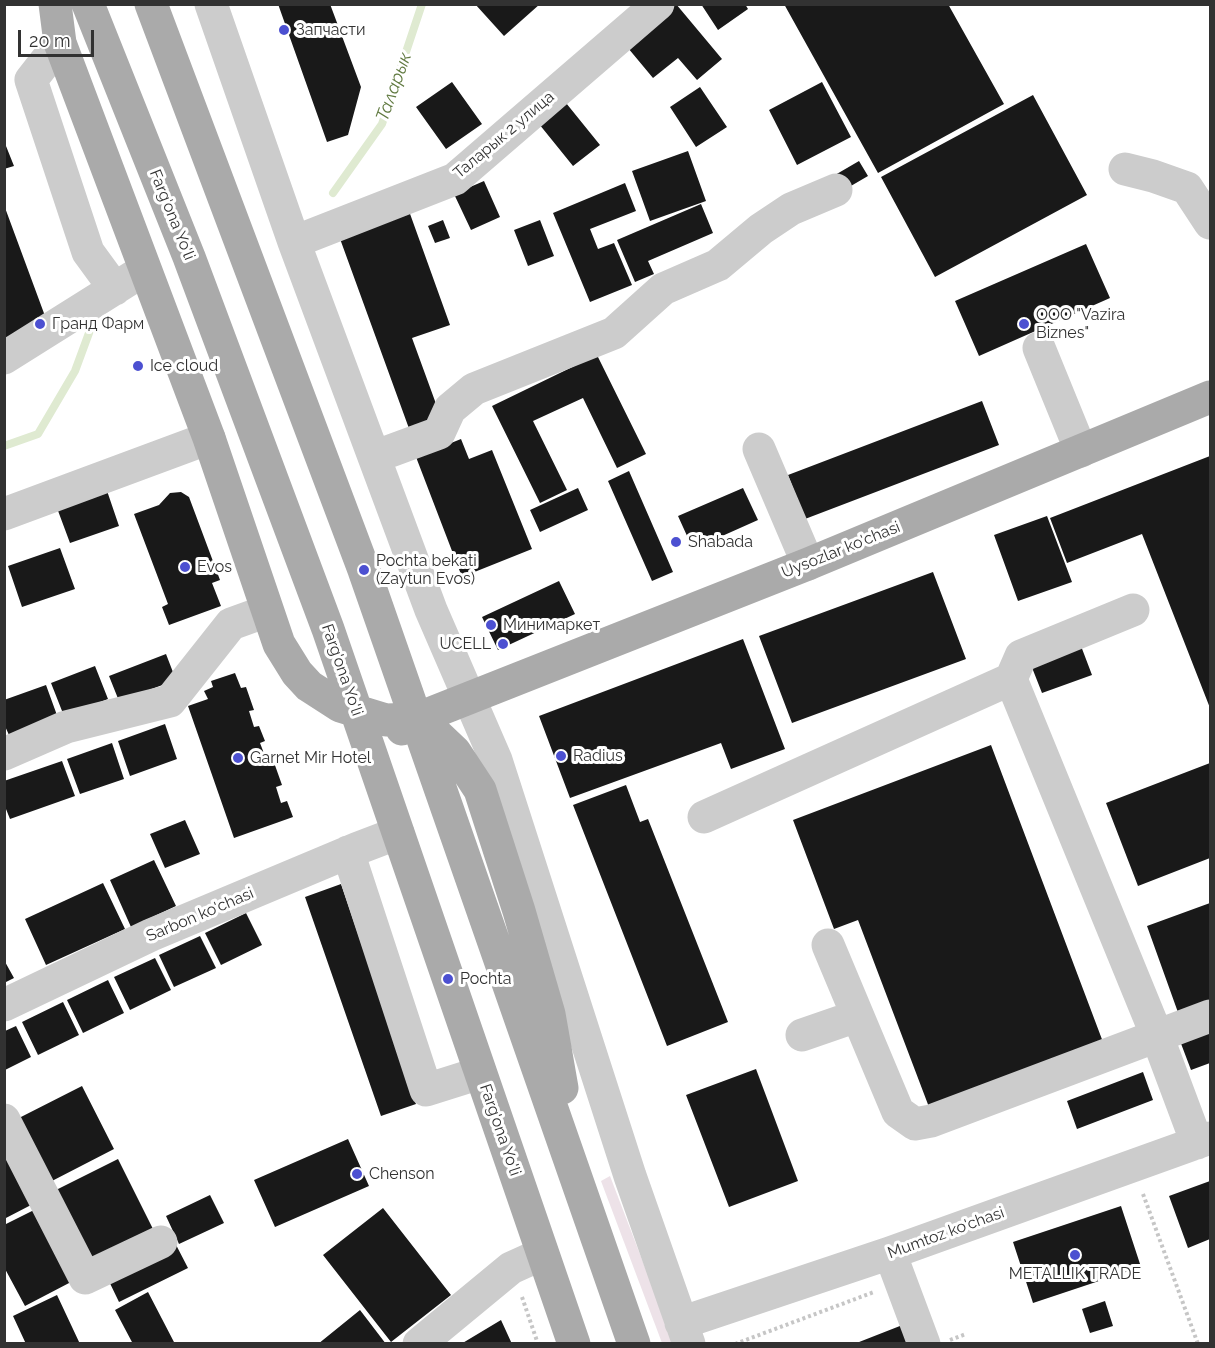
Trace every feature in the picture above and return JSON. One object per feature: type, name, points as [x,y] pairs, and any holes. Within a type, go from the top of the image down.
[{"type":"main road","points":[[55,4],[60,43],[209,438],[279,644],[297,673],[324,697],[357,712],[386,720],[416,719]]},
{"type":"main road","name":"Farg'ona Yo'li","points":[[88,4],[189,257],[328,629],[574,1344]]},
{"type":"main road","points":[[151,4],[364,570],[634,1344]]},
{"type":"main road","points":[[176,4],[220,188]]},
{"type":"main road","name":"Uysozlar ko'chasi","points":[[416,719],[808,564],[1210,397]]},
{"type":"main road","points":[[384,788],[383,769],[386,750],[397,733],[416,719]]},
{"type":"street","points":[[211,4],[294,242],[431,610],[496,760],[626,1165],[685,1333]]},
{"type":"street","name":"Таларык 2 улица","points":[[294,242],[455,178],[658,4]]},
{"type":"street","points":[[60,43],[31,80],[88,252],[115,289]]},
{"type":"street","points":[[1125,169],[1187,188],[1210,223]]},
{"type":"street","points":[[374,457],[439,433],[450,410],[474,388],[614,333],[663,290],[718,265],[761,229],[781,216],[836,190]]},
{"type":"street","points":[[4,358],[146,269]]},
{"type":"street","points":[[1039,348],[1081,451]]},
{"type":"street","points":[[4,514],[209,438]]},
{"type":"street","points":[[759,449],[808,564]]},
{"type":"street","points":[[704,817],[1011,679],[1021,656],[1133,610]]},
{"type":"street","points":[[4,753],[66,726],[170,701],[231,624],[267,611]]},
{"type":"street","points":[[1011,679],[1157,1036],[1204,1141]]},
{"type":"street","name":"Sarbon ko'chasi","points":[[4,1005],[151,935],[398,833]]},
{"type":"street","points":[[348,852],[426,1090],[480,1073]]},
{"type":"street","points":[[828,945],[898,1112],[915,1124],[1210,1016]]},
{"type":"street","points":[[802,1035],[857,1016]]},
{"type":"street","points":[[4,1120],[85,1278],[161,1242]]},
{"type":"street","name":"Mumtoz ko'chasi","points":[[685,1333],[895,1268],[1204,1141]]},
{"type":"street","points":[[419,1344],[511,1268],[542,1254]]},
{"type":"street","points":[[895,1268],[924,1344]]},
{"type":"path","points":[[1134,1197],[1144,1193],[1198,1344]]},
{"type":"path","points":[[511,1268],[538,1344]]},
{"type":"path","points":[[735,1344],[895,1268]]},
{"type":"shaded area","points":[[610,1176],[674,1343],[662,1343],[601,1181]]},
{"type":"building","points":[[278,4],[330,4],[361,87],[348,135],[327,142]]},
{"type":"building","points":[[475,4],[540,4],[504,36]]},
{"type":"building","points":[[664,4],[676,4],[722,59],[697,80],[678,58],[653,78],[628,48]]},
{"type":"building","points":[[701,4],[745,4],[748,9],[718,30]]},
{"type":"building","points":[[784,4],[948,4],[1004,104],[878,173]]},
{"type":"building","points":[[452,82],[482,124],[446,149],[416,107]]},
{"type":"building","points":[[822,82],[851,137],[797,165],[769,110]]},
{"type":"building","points":[[700,87],[727,127],[696,147],[670,107]]},
{"type":"building","points":[[1033,95],[1087,195],[935,277],[881,177]]},
{"type":"building","points":[[562,98],[600,145],[573,166],[535,119]]},
{"type":"building","points":[[4,141],[14,166],[4,169]]},
{"type":"building","points":[[688,151],[706,201],[650,221],[632,171]]},
{"type":"building","points":[[859,161],[868,176],[844,190],[835,175]]},
{"type":"building","points":[[484,181],[500,217],[471,230],[454,194]]},
{"type":"building","points":[[625,183],[636,211],[590,229],[598,249],[614,243],[632,285],[590,302],[553,213]]},
{"type":"building","points":[[701,204],[713,233],[648,261],[654,274],[635,282],[617,240]]},
{"type":"building","points":[[4,205],[45,316],[4,339]]},
{"type":"building","points":[[409,211],[450,325],[412,338],[443,423],[411,434],[339,236]]},
{"type":"building","points":[[443,220],[450,238],[435,243],[428,226]]},
{"type":"building","points":[[540,220],[554,256],[528,266],[514,230]]},
{"type":"building","points":[[1086,244],[1110,298],[979,356],[955,301]]},
{"type":"building","points":[[597,355],[646,454],[617,468],[583,398],[533,421],[567,490],[540,503],[492,406]]},
{"type":"building","points":[[982,401],[999,445],[805,519],[788,475]]},
{"type":"building","points":[[461,439],[469,459],[492,450],[532,549],[462,577],[416,457]]},
{"type":"building","points":[[1210,456],[1210,708],[1142,534],[1067,563],[1050,518]]},
{"type":"building","points":[[629,471],[673,572],[652,581],[608,481]]},
{"type":"building","points":[[104,482],[119,526],[70,543],[54,500]]},
{"type":"building","points":[[578,488],[588,510],[540,532],[530,510]]},
{"type":"building","points":[[743,488],[758,520],[693,549],[678,516]]},
{"type":"building","name":"Evos","points":[[181,492],[189,497],[220,580],[212,583],[221,606],[169,625],[162,607],[168,604],[134,514],[159,505],[170,493]]},
{"type":"building","points":[[1047,516],[1072,582],[1018,601],[994,535]]},
{"type":"building","points":[[60,548],[75,589],[22,607],[8,566]]},
{"type":"building","points":[[933,572],[966,659],[792,723],[759,636]]},
{"type":"building","points":[[559,581],[575,614],[498,650],[482,617]]},
{"type":"building","points":[[743,639],[785,749],[731,769],[721,743],[570,798],[539,716]]},
{"type":"building","points":[[1081,646],[1092,675],[1042,693],[1031,665]]},
{"type":"building","points":[[166,654],[176,680],[119,701],[109,676]]},
{"type":"building","points":[[95,666],[108,699],[64,716],[51,683]]},
{"type":"building","points":[[235,673],[241,688],[246,687],[254,710],[249,711],[254,727],[259,726],[265,741],[260,743],[265,756],[271,754],[282,785],[276,787],[281,803],[287,801],[293,817],[234,838],[188,706],[208,699],[204,691],[213,687],[211,681]]},
{"type":"building","points":[[46,685],[58,718],[9,735],[4,724],[4,700]]},
{"type":"building","points":[[165,724],[177,759],[130,776],[118,741]]},
{"type":"building","points":[[112,743],[124,779],[80,794],[67,759]]},
{"type":"building","points":[[991,745],[1106,1050],[932,1115],[858,920],[834,929],[793,820]]},
{"type":"building","points":[[62,761],[75,796],[10,819],[4,804],[4,781]]},
{"type":"building","points":[[1210,763],[1210,858],[1138,886],[1106,803]]},
{"type":"building","points":[[626,785],[640,822],[648,819],[728,1022],[667,1046],[573,805]]},
{"type":"building","points":[[185,820],[200,854],[165,868],[150,834]]},
{"type":"building","points":[[154,860],[176,906],[131,927],[110,880]]},
{"type":"building","points":[[103,883],[125,929],[46,965],[25,919]]},
{"type":"building","points":[[341,884],[416,1104],[381,1116],[305,897]]},
{"type":"building","points":[[1210,903],[1210,1007],[1180,1018],[1147,926]]},
{"type":"building","points":[[246,913],[262,945],[221,965],[205,933]]},
{"type":"building","points":[[200,936],[216,968],[174,987],[159,955]]},
{"type":"building","points":[[155,958],[171,990],[130,1010],[114,977]]},
{"type":"building","points":[[4,960],[14,978],[4,983]]},
{"type":"building","points":[[108,980],[124,1013],[83,1033],[67,1000]]},
{"type":"building","points":[[63,1002],[79,1035],[38,1055],[22,1022]]},
{"type":"building","points":[[1210,1021],[1210,1063],[1191,1070],[1177,1033]]},
{"type":"building","points":[[16,1026],[31,1057],[5,1070],[5,1031]]},
{"type":"building","points":[[756,1069],[798,1181],[729,1207],[686,1095]]},
{"type":"building","points":[[1143,1072],[1153,1100],[1077,1129],[1067,1101]]},
{"type":"building","points":[[82,1086],[114,1149],[50,1182],[17,1119]]},
{"type":"building","points":[[348,1139],[369,1186],[275,1227],[254,1180]]},
{"type":"building","points":[[6,1157],[31,1205],[4,1219],[4,1158]]},
{"type":"building","points":[[118,1159],[153,1229],[89,1260],[54,1191]]},
{"type":"building","points":[[1210,1181],[1210,1239],[1188,1248],[1169,1196]]},
{"type":"building","points":[[210,1195],[224,1223],[179,1244],[166,1216]]},
{"type":"building","points":[[1121,1206],[1141,1267],[1033,1303],[1013,1242]]},
{"type":"building","points":[[383,1208],[451,1295],[391,1342],[323,1255]]},
{"type":"building","points":[[34,1210],[71,1282],[25,1306],[4,1267],[4,1225]]},
{"type":"building","points":[[173,1239],[188,1268],[119,1302],[105,1273]]},
{"type":"building","points":[[148,1292],[175,1344],[133,1344],[115,1310]]},
{"type":"building","points":[[57,1295],[80,1344],[26,1344],[13,1316]]},
{"type":"building","points":[[1105,1301],[1113,1326],[1090,1333],[1082,1309]]},
{"type":"building","points":[[360,1310],[386,1344],[318,1344]]},
{"type":"building","points":[[501,1320],[512,1344],[461,1344]]},
{"type":"building","points":[[905,1324],[913,1344],[854,1344]]},
{"type":"waterway","name":"Таларык","points":[[333,193],[382,124],[422,4]]},
{"type":"waterway","name":"Таларык","points":[[4,446],[38,434],[75,371],[96,314]]},
{"type":"place","name":"Запчасти","points":[[284,30]]},
{"type":"place","name":"Гранд Фарм","points":[[40,324]]},
{"type":"place","name":"OOO \"Vazira Biznes\"","points":[[1024,324]]},
{"type":"place","name":"Ice cloud","points":[[138,366]]},
{"type":"place","name":"Shabada","points":[[676,542]]},
{"type":"place","name":"Evos","points":[[185,567]]},
{"type":"place","name":"Pochta bekati (Zaytun Evos)","points":[[364,570]]},
{"type":"place","name":"Минимаркет","points":[[491,625]]},
{"type":"place","name":"UCELL","points":[[503,644]]},
{"type":"place","name":"Radius","points":[[561,756]]},
{"type":"place","name":"Garnet Mir Hotel","points":[[238,758]]},
{"type":"place","name":"Pochta","points":[[448,979]]},
{"type":"place","name":"Chenson","points":[[357,1174]]},
{"type":"place","name":"METALLIK TRADE","points":[[1075,1255]]}]
